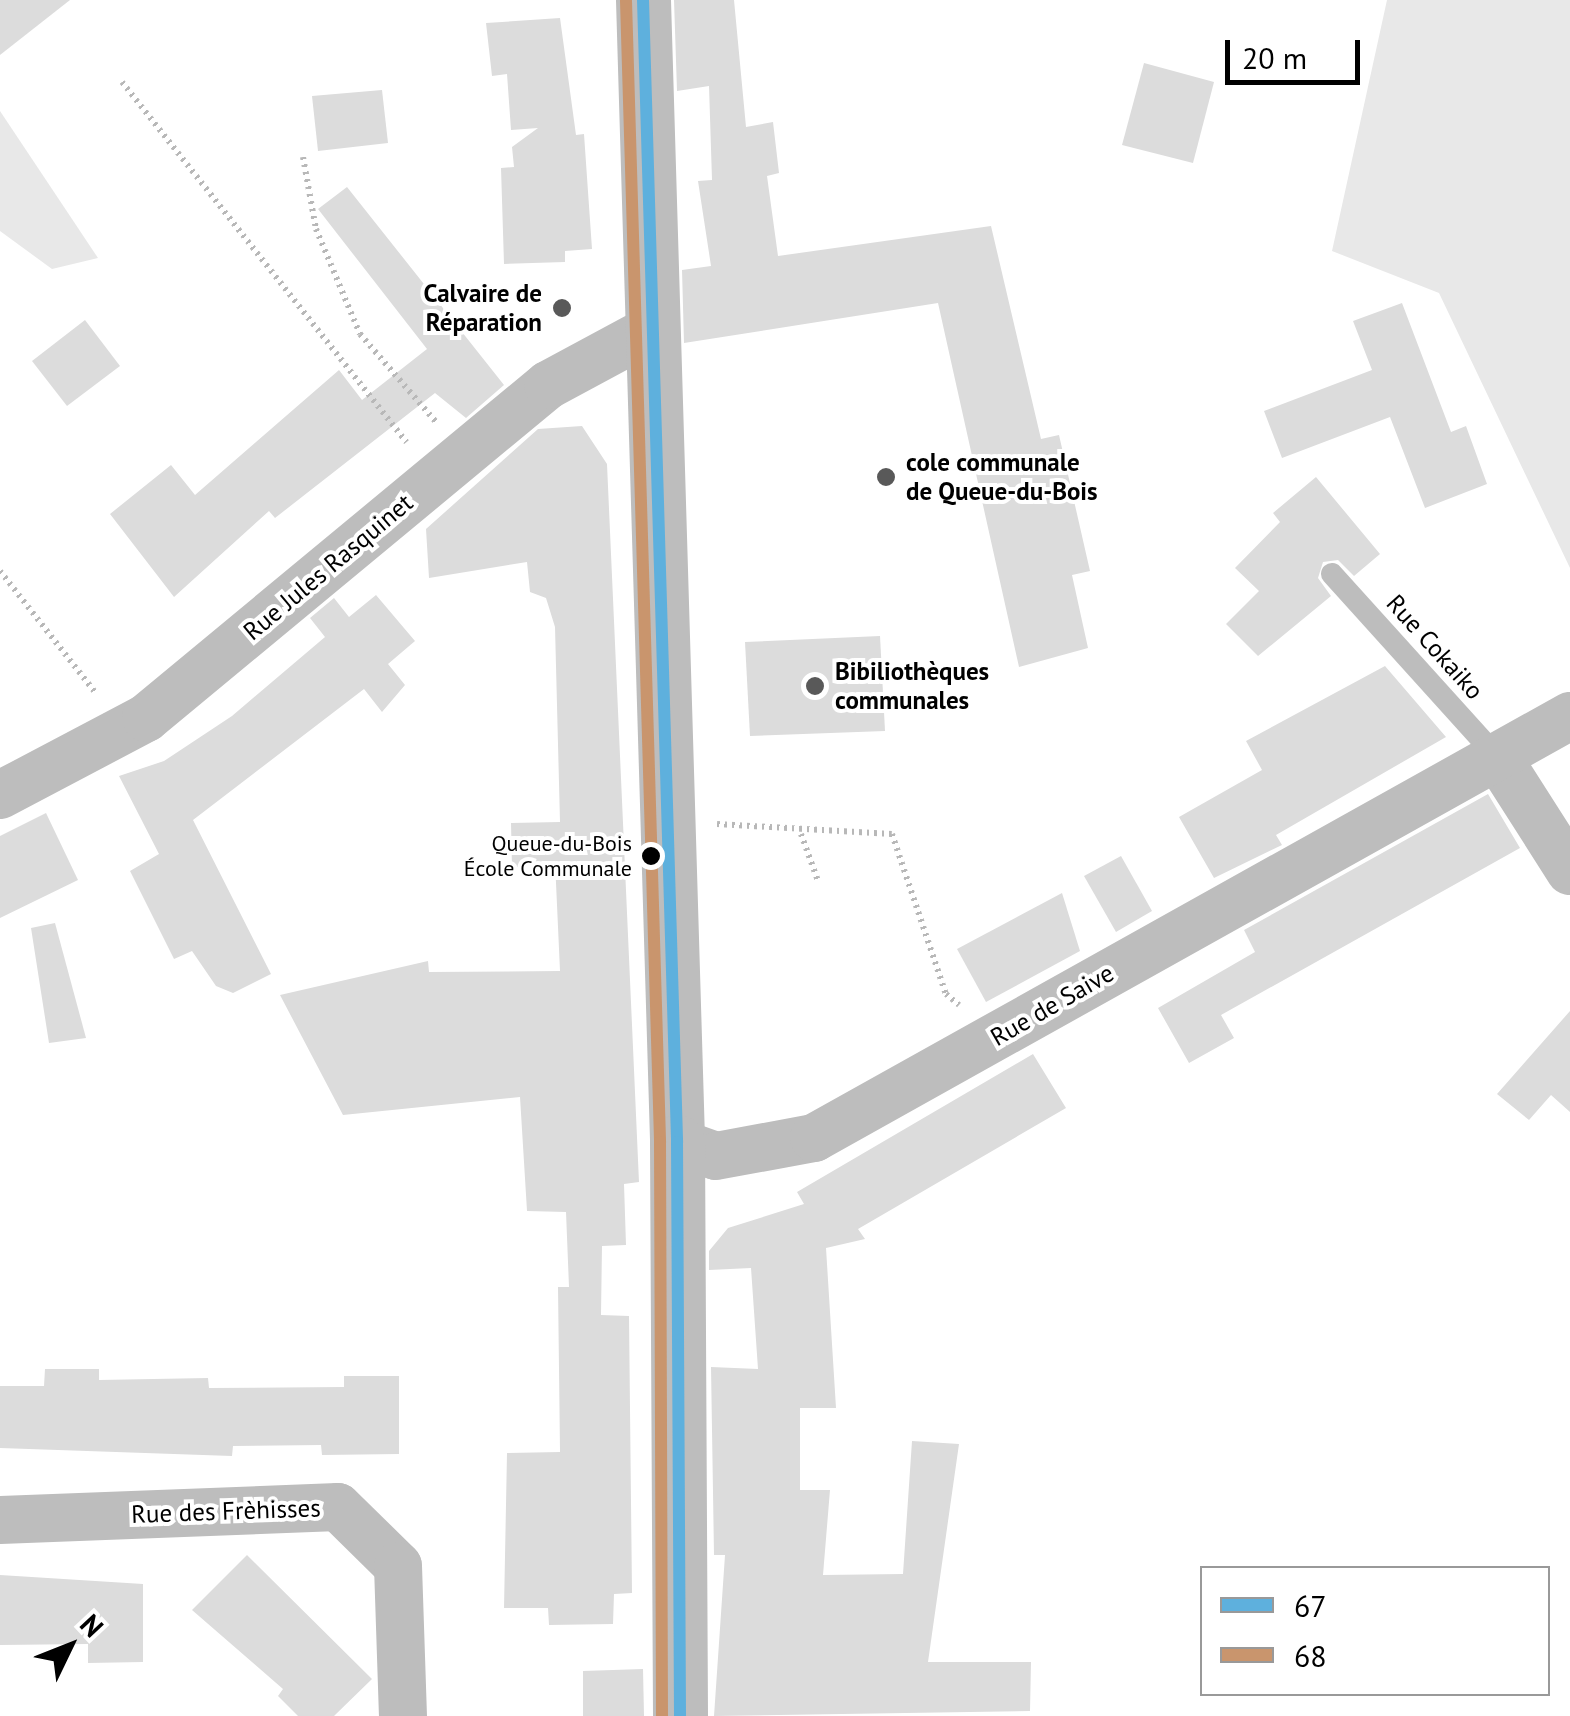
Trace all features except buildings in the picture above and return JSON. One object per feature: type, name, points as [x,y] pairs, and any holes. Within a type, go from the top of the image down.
[{"type":"street","points":[[643,0],[677,1142],[680,1716]]},
{"type":"street","name":"Rue Jules Rasquinet","points":[[0,796],[124,730],[548,385],[650,330]]},
{"type":"street","name":"Rue de Saive","points":[[677,1142],[716,1156],[814,1138],[1411,801],[1498,758],[1570,716]]},
{"type":"street","points":[[1498,758],[1570,871]]},
{"type":"street","name":"Rue des Frèhisses","points":[[0,1520],[338,1507],[398,1566],[404,1716]]},
{"type":"lane","name":"Rue Cokaiko","points":[[1332,574],[1498,758]]},
{"type":"path","points":[[122,82],[450,467]]},
{"type":"path","points":[[302,157],[316,229],[360,334],[450,467]]},
{"type":"path","points":[[0,570],[124,730]]},
{"type":"path","points":[[666,818],[801,834],[892,834],[946,994],[997,1036]]},
{"type":"path","points":[[801,834],[818,880]]},
{"type":"shaded area","points":[[1387,0],[1570,0],[1570,568],[1439,293],[1332,251]]},
{"type":"shaded area","points":[[0,111],[98,258],[52,269],[0,231]]},
{"type":"transit line","name":"67","points":[[643,0],[677,1142],[680,1716]]},
{"type":"transit line","name":"68","points":[[626,1],[660,1142],[662,1716]]},
{"type":"place","name":"Calvaire de Réparation","points":[[562,308]]},
{"type":"place","name":"cole communale de Queue-du-Bois","points":[[886,477]]},
{"type":"place","name":"Bibiliothèques communales","points":[[815,686]]},
{"type":"place","name":"Queue-du-Bois École Communale","points":[[651,856]]}]
